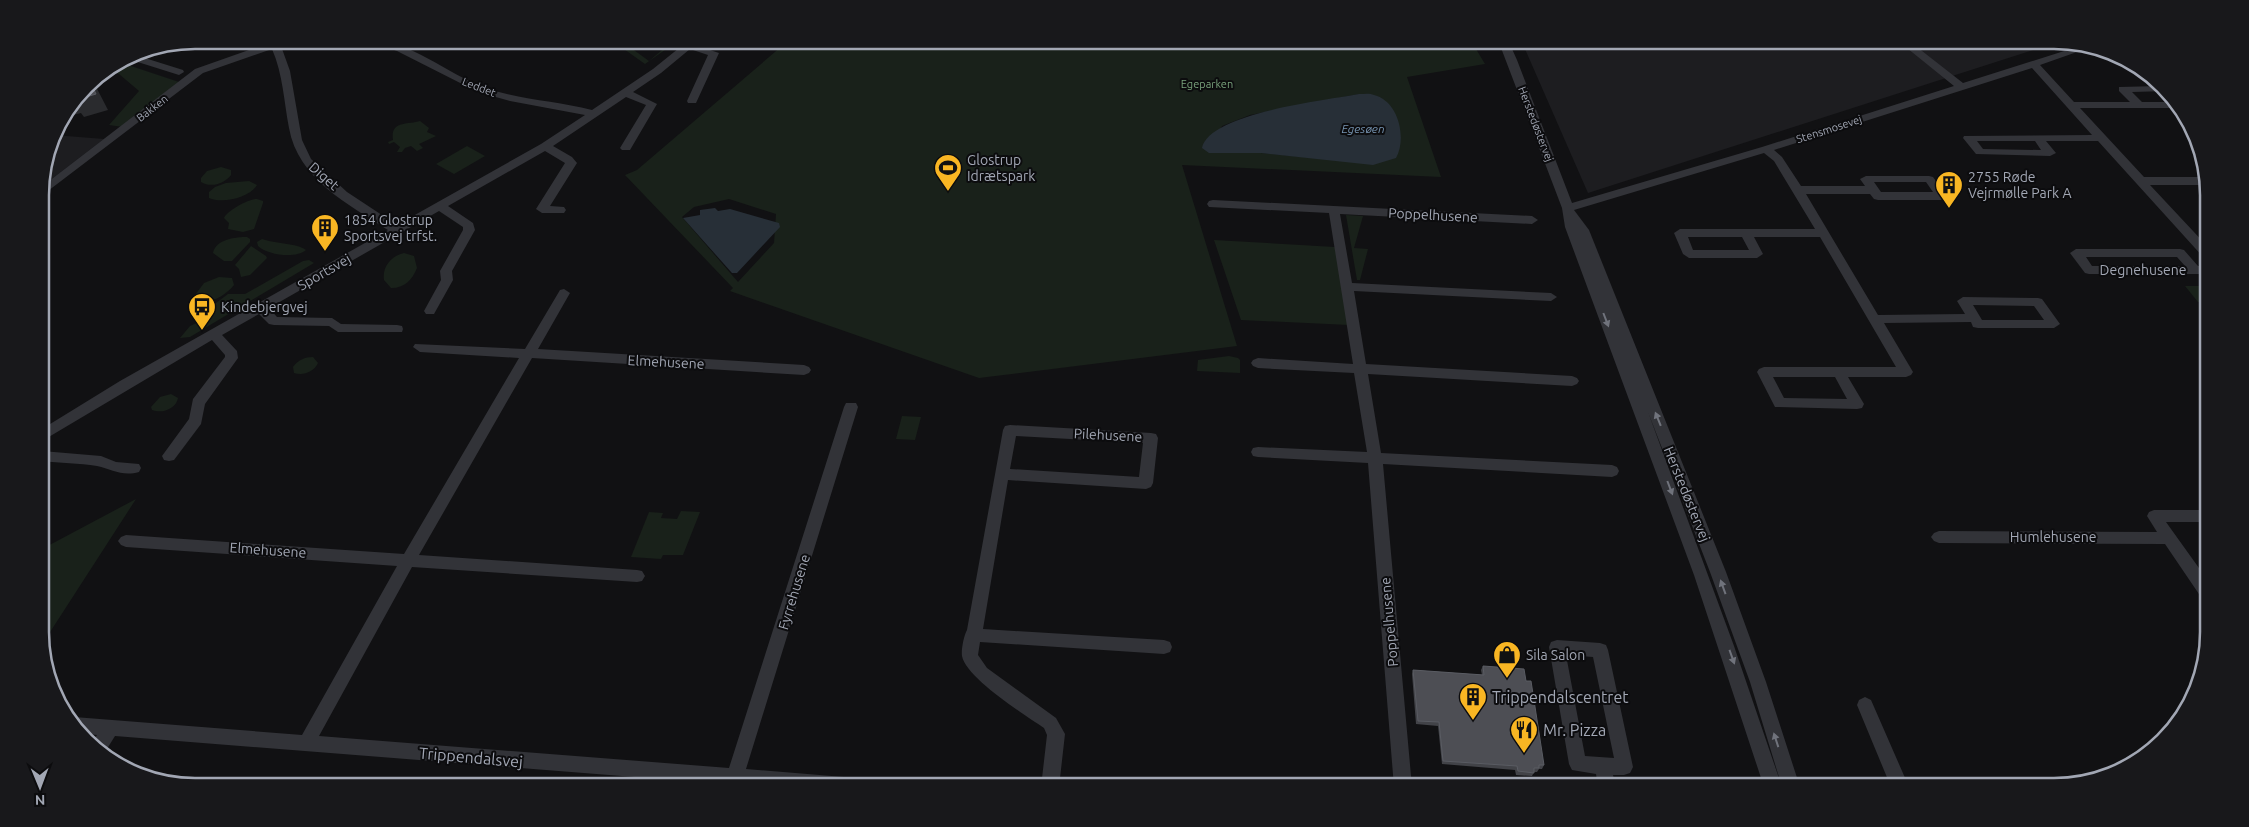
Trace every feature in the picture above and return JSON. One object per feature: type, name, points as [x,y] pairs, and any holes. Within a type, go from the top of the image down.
[{"type":"street","name":"Bakken","points":[[49,187],[199,71],[256,49]]},
{"type":"street","name":"Diget","points":[[277,49],[283,64],[300,149],[309,165],[332,185],[396,230]]},
{"type":"street","name":"Leddet","points":[[404,49],[485,92],[594,114]]},
{"type":"street","name":"Sportsvej","points":[[49,424],[94,402],[544,146],[626,93],[684,49]]},
{"type":"street","name":"Sportsvej","points":[[692,101],[714,53],[705,49]]},
{"type":"street","name":"Herstedøstervej","points":[[1506,49],[1568,208],[1574,236],[1727,642],[1770,778]]},
{"type":"street","points":[[1913,49],[1962,87]]},
{"type":"street","name":"Stensmosevej","points":[[1568,208],[1766,149],[2075,50]]},
{"type":"street","points":[[140,60],[180,72]]},
{"type":"street","name":"Degnehusene","points":[[2034,64],[2200,246]]},
{"type":"street","points":[[2139,105],[2123,89],[2156,89]]},
{"type":"street","points":[[626,93],[652,104],[626,148]]},
{"type":"street","points":[[2072,105],[2169,105]]},
{"type":"street","points":[[2038,138],[2050,153],[1980,152],[1968,138],[2038,138],[2101,138]]},
{"type":"street","points":[[544,146],[568,159],[571,163],[542,209],[560,210]]},
{"type":"street","points":[[1766,149],[1778,159],[1798,190],[1906,372],[1839,372],[1764,372],[1780,403],[1857,404],[1839,372]]},
{"type":"street","points":[[1866,179],[1929,179],[1941,196],[1878,196],[1874,190],[1866,179]]},
{"type":"street","points":[[2141,181],[2199,181]]},
{"type":"street","points":[[1798,190],[1874,190]]},
{"type":"street","name":"Poppelhusene","points":[[1212,204],[1532,220]]},
{"type":"street","points":[[430,311],[447,280],[446,271],[469,230],[469,226],[440,206]]},
{"type":"street","name":"Herstedøstervej","points":[[1568,208],[1582,230],[1718,572],[1758,682],[1788,778]]},
{"type":"street","name":"Poppelhusene","points":[[1334,211],[1375,457],[1402,778]]},
{"type":"street","points":[[1746,233],[1757,254],[1689,254],[1680,233],[1746,233],[1823,233]]},
{"type":"street","name":"Degnehusene","points":[[2195,270],[2180,253],[2076,253],[2089,270],[2195,270],[2200,270]]},
{"type":"street","points":[[1348,287],[1550,297]]},
{"type":"street","points":[[306,744],[409,560],[564,293]]},
{"type":"street","points":[[1963,301],[2038,302],[2054,324],[1978,324],[1974,318],[1963,301]]},
{"type":"street","points":[[261,308],[274,321],[332,322],[338,328],[397,329]]},
{"type":"street","points":[[1874,319],[1974,318]]},
{"type":"street","points":[[169,456],[196,420],[198,404],[231,358],[232,354],[214,334]]},
{"type":"street","name":"Elmehusene","points":[[420,347],[528,355],[804,370]]},
{"type":"street","points":[[1258,363],[1572,381]]},
{"type":"street","name":"Fyrrehusene","points":[[738,768],[851,407]]},
{"type":"street","name":"Pilehusene","points":[[1002,474],[1146,483],[1152,438],[1010,430],[972,634],[970,656],[974,665],[981,673],[1050,723],[1056,734],[1051,778]]},
{"type":"street","points":[[1258,452],[1612,471]]},
{"type":"street","points":[[49,457],[101,461],[114,467],[134,468]]},
{"type":"street","points":[[2200,516],[2154,516],[2200,582]]},
{"type":"street","name":"Humlehusene","points":[[1939,537],[2168,538]]},
{"type":"street","name":"Elmehusene","points":[[126,541],[637,576]]},
{"type":"street","points":[[972,634],[1164,647]]},
{"type":"street","points":[[1557,647],[1600,650],[1624,767],[1602,766],[1578,764],[1557,647]]},
{"type":"street","points":[[1865,705],[1896,778]]},
{"type":"street","name":"Trippendalsvej","points":[[83,726],[306,744],[645,778]]},
{"type":"street","points":[[101,744],[111,728]]},
{"type":"street","points":[[1602,766],[1605,778]]},
{"type":"street","name":"Trippendalsvej","points":[[663,778],[738,768],[806,778]]},
{"type":"shaded area","points":[[1525,49],[2036,49],[1588,193]]},
{"type":"shaded area","points":[[62,136],[104,139],[49,181],[54,157]]},
{"type":"green space","points":[[624,49],[632,49],[649,61],[663,49],[666,49],[645,64]]},
{"type":"green space","name":"Glostrup Idrætspark","points":[[778,49],[1476,49],[1485,64],[1407,77],[1441,177],[1182,165],[1237,346],[979,378],[730,291],[733,288],[625,175],[637,170]],"holes":[[[1359,94],[1381,98],[1395,114],[1354,162],[1261,153],[1209,153],[1222,126],[1250,115]],[[729,199],[776,214],[774,243],[738,282],[682,217],[694,207]]]},
{"type":"green space","points":[[128,65],[179,82],[123,127],[109,125],[139,91],[119,74],[114,73]]},
{"type":"green space","points":[[420,121],[429,128],[427,132],[436,136],[419,144],[423,148],[417,151],[411,146],[405,148],[402,152],[397,152],[400,147],[394,142],[389,144],[388,142],[393,140],[394,129],[397,126]]},
{"type":"green space","points":[[467,146],[485,156],[454,174],[436,164]]},
{"type":"green space","points":[[221,167],[231,170],[231,175],[225,181],[213,185],[201,182],[201,178],[207,171]]},
{"type":"green space","points":[[249,181],[257,185],[253,190],[235,199],[215,200],[209,198],[209,192],[215,187],[226,183]]},
{"type":"green space","points":[[257,199],[263,201],[263,203],[254,229],[243,232],[228,229],[229,223],[224,218],[226,215],[243,203]]},
{"type":"green space","points":[[1346,215],[1363,216],[1354,248],[1368,249],[1360,280],[1357,280]]},
{"type":"green space","points":[[247,237],[250,239],[250,242],[232,261],[224,261],[213,253],[215,248],[222,242],[232,238]]},
{"type":"green space","points":[[262,239],[297,246],[306,250],[289,255],[275,254],[258,246],[257,242]]},
{"type":"green space","points":[[1214,240],[1335,247],[1349,325],[1241,320]]},
{"type":"green space","points":[[251,246],[267,258],[250,275],[241,277],[239,269],[235,265]]},
{"type":"green space","points":[[404,253],[414,256],[417,268],[413,276],[404,285],[391,288],[384,280],[384,271],[391,259]]},
{"type":"green space","points":[[309,260],[314,263],[190,337],[180,338],[190,326],[210,317],[216,303],[228,294],[245,294],[303,261]]},
{"type":"green space","points":[[219,277],[232,278],[234,285],[226,293],[212,300],[201,301],[196,299],[195,295],[204,283]]},
{"type":"green space","points":[[2185,286],[2200,286],[2200,302]]},
{"type":"green space","points":[[1229,356],[1240,360],[1240,373],[1197,371],[1198,360]]},
{"type":"green space","points":[[313,357],[318,363],[314,369],[304,374],[294,373],[293,367],[297,362],[304,358]]},
{"type":"green space","points":[[171,394],[178,398],[172,408],[164,411],[152,410],[151,407],[160,397]]},
{"type":"green space","points":[[902,416],[921,417],[915,440],[896,439]]},
{"type":"green space","points":[[136,499],[49,634],[49,545]]},
{"type":"green space","points":[[681,511],[700,512],[683,555],[663,555],[661,559],[631,557],[649,512],[663,513],[661,518],[677,519]]},
{"type":"water","name":"Egesøen","points":[[1359,94],[1371,94],[1383,99],[1395,113],[1401,141],[1396,158],[1373,165],[1261,153],[1209,153],[1202,148],[1209,136],[1225,126],[1246,117],[1297,104]]},
{"type":"water","points":[[715,208],[718,211],[730,209],[779,223],[780,227],[737,273],[732,273],[683,218],[700,215],[700,210]]},
{"type":"building","points":[[94,89],[96,94],[86,97]]},
{"type":"building","name":"Trippendalscentret","points":[[1483,666],[1524,669],[1526,681],[1531,681],[1544,765],[1534,768],[1534,773],[1518,771],[1517,766],[1443,761],[1439,722],[1418,721],[1413,670],[1484,675]]},
{"type":"place","name":"Glostrup Idrætspark","points":[[948,192]]},
{"type":"place","name":"2755 Røde Vejrmølle Park A","points":[[1949,209]]},
{"type":"place","name":"1854 Glostrup Sportsvej trfst.","points":[[325,252]]},
{"type":"place","name":"Kindebjergvej","points":[[202,331]]},
{"type":"place","name":"Sila Salon","points":[[1507,679]]},
{"type":"place","name":"Trippendalscentret","points":[[1473,721]]},
{"type":"place","name":"Mr. Pizza","points":[[1524,754]]},
{"type":"park label","name":"Egeparken","points":[[1207,84]]}]
